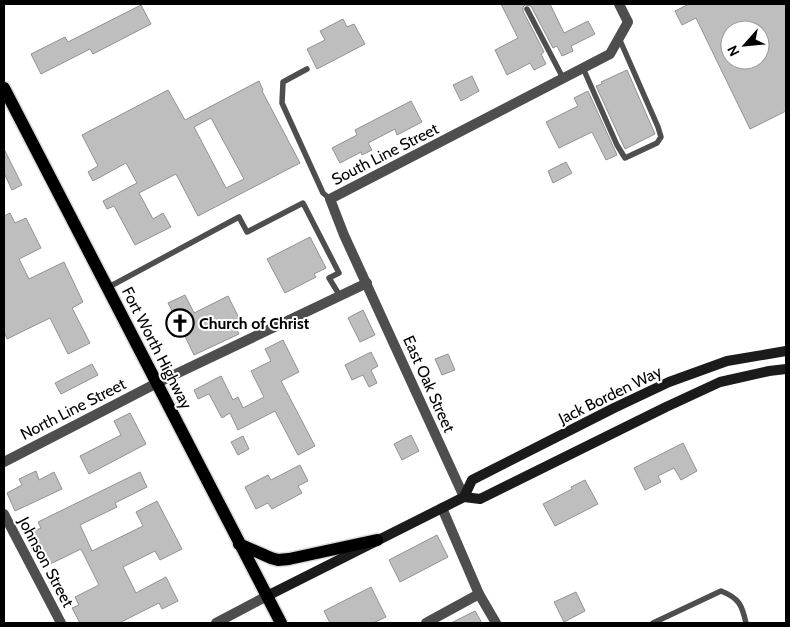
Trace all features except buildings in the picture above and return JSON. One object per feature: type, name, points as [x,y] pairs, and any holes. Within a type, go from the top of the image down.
[{"type":"main road","name":"Fort Worth Highway","points":[[4,88],[281,623]]},
{"type":"main road","name":"Jack Borden Way","points":[[464,498],[472,480],[669,382],[727,361],[786,351]]},
{"type":"main road","points":[[266,596],[442,508],[464,498],[480,499],[666,406],[720,382],[786,369]]},
{"type":"main road","points":[[239,544],[278,560],[377,540]]},
{"type":"street","points":[[619,4],[628,22],[619,38]]},
{"type":"street","name":"South Line Street","points":[[367,283],[344,235],[330,199],[610,54],[619,38]]},
{"type":"street","points":[[157,384],[367,283]]},
{"type":"street","name":"East Oak Street","points":[[367,283],[464,498]]},
{"type":"street","name":"North Line Street","points":[[4,462],[157,384]]},
{"type":"street","points":[[442,508],[480,594],[496,623]]},
{"type":"street","name":"Johnson Street","points":[[4,514],[61,623]]},
{"type":"street","points":[[426,623],[480,594]]},
{"type":"street","points":[[216,623],[266,596]]},
{"type":"lane","points":[[527,10],[564,78]]},
{"type":"lane","points":[[583,68],[617,145],[625,158],[657,143],[661,137],[658,127],[619,38]]},
{"type":"lane","points":[[307,69],[283,82],[282,103],[323,192],[330,199]]},
{"type":"lane","points":[[107,288],[239,217],[247,232],[303,203],[338,273],[329,278],[340,296]]},
{"type":"lane","points":[[653,623],[721,592],[732,596],[742,607],[746,623]]},
{"type":"place","name":"Church of Christ","points":[[180,323]]}]
